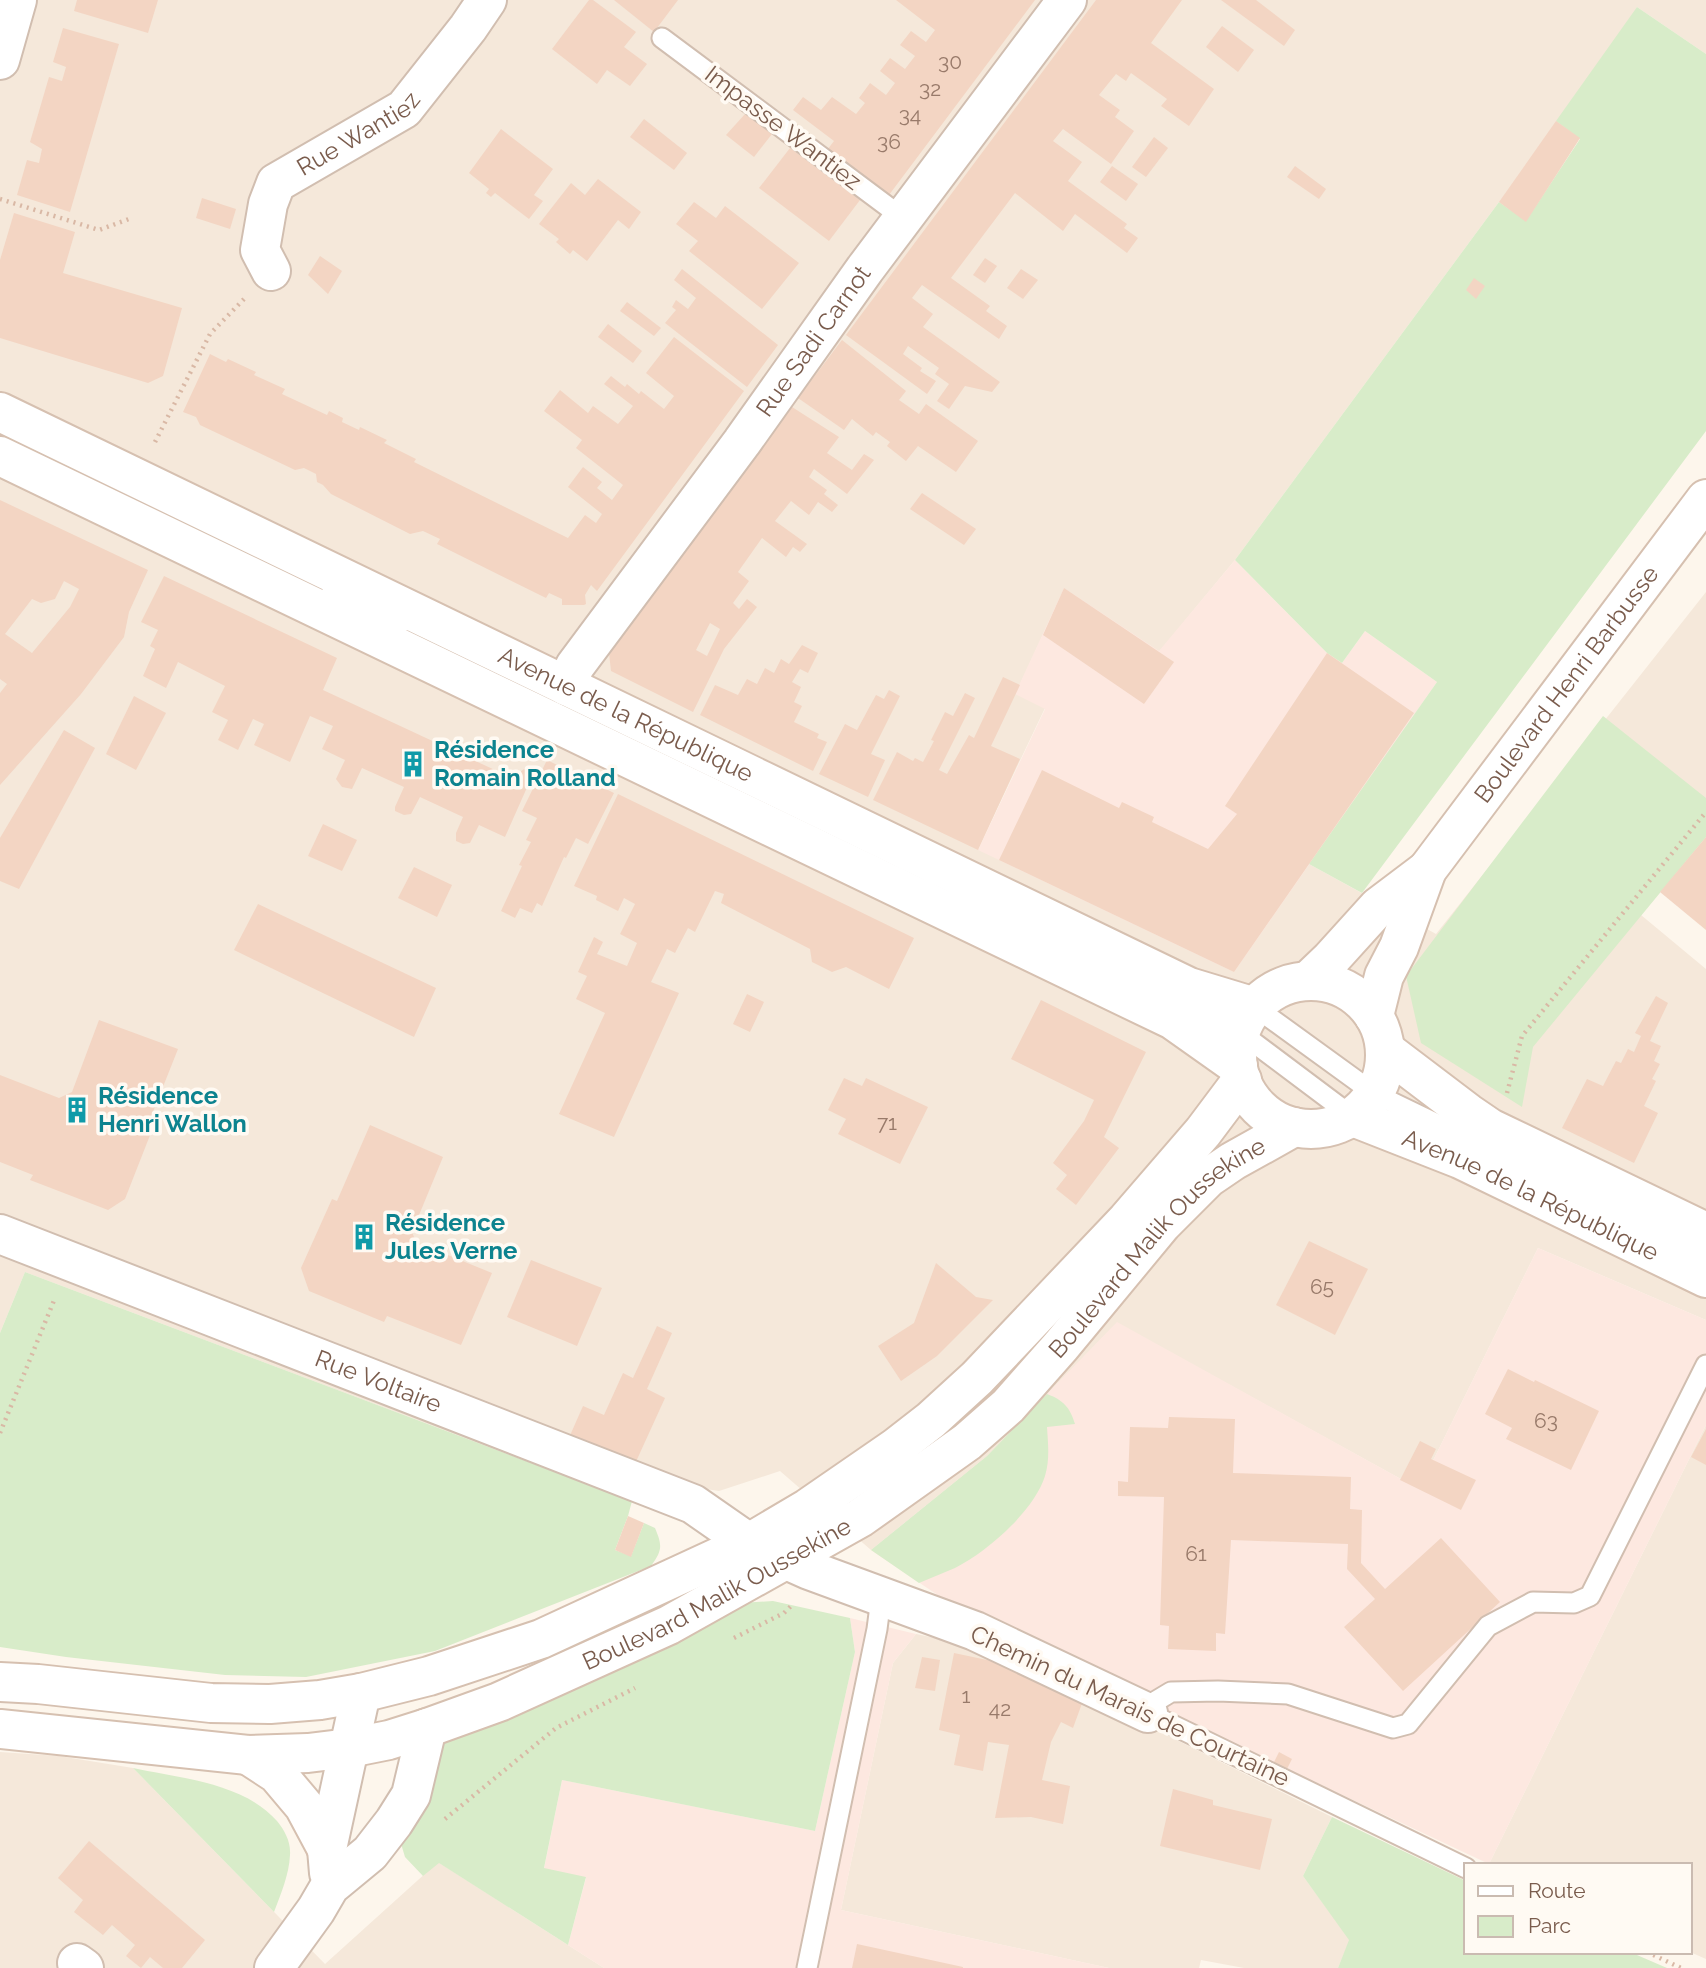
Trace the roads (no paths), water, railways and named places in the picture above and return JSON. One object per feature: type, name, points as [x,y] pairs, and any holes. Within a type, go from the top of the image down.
[{"type":"main road","points":[[0,60],[17,0]]},
{"type":"main road","name":"Rue Wantiez","points":[[271,271],[260,250],[268,204],[276,183],[404,109],[487,0]]},
{"type":"main road","name":"Rue Sadi Carnot","points":[[566,686],[575,666],[742,442],[903,218],[1067,0]]},
{"type":"main road","name":"Avenue de la République","points":[[0,412],[1189,987],[1244,1047]]},
{"type":"main road","name":"Avenue de la République","points":[[0,456],[1173,1020],[1244,1047]]},
{"type":"main road","name":"Boulevard Henri Barbusse","points":[[1308,981],[1378,906],[1427,870],[1706,499]]},
{"type":"main road","name":"Boulevard Henri Barbusse","points":[[1379,1033],[1384,976],[1399,947],[1427,870]]},
{"type":"main road","points":[[1308,981],[1328,983],[1348,990],[1362,1001],[1379,1033],[1384,1070],[1364,1105],[1336,1125],[1315,1129],[1294,1127],[1274,1119],[1257,1106],[1244,1047],[1270,994],[1288,985],[1308,981]]},
{"type":"main road","name":"Avenue de la République","points":[[1379,1033],[1468,1113],[1498,1131],[1706,1232]]},
{"type":"main road","name":"Boulevard Malik Oussekine","points":[[0,1682],[211,1703],[270,1704],[361,1693],[429,1676],[541,1639],[749,1543],[808,1508],[895,1448],[931,1420],[976,1378],[1127,1220],[1203,1132],[1244,1047]]},
{"type":"main road","name":"Avenue de la République","points":[[1364,1105],[1460,1159],[1706,1278]]},
{"type":"main road","name":"Boulevard Malik Oussekine","points":[[0,1728],[248,1755],[308,1753],[349,1748],[389,1740],[499,1702],[669,1625],[860,1518],[967,1442],[1008,1406],[1162,1224],[1208,1178],[1294,1127]]},
{"type":"main road","name":"Rue Voltaire","points":[[0,1234],[693,1504],[749,1543],[787,1560]]},
{"type":"main road","name":"Chemin du Marais de Courtaine","points":[[787,1560],[881,1598],[975,1631],[1148,1713]]},
{"type":"main road","points":[[274,1968],[316,1910],[329,1867],[361,1693]]},
{"type":"main road","points":[[329,1867],[370,1853],[394,1822],[411,1795],[427,1728]]},
{"type":"main road","points":[[248,1755],[277,1774],[304,1806],[329,1867]]},
{"type":"lane","name":"Impasse Wantiez","points":[[662,38],[903,218]]},
{"type":"lane","points":[[0,432],[159,509]]},
{"type":"lane","points":[[318,587],[391,623],[425,618]]},
{"type":"lane","points":[[1244,1047],[1364,1105],[1706,1254]]},
{"type":"lane","points":[[1244,1047],[1364,1105]]},
{"type":"lane","points":[[1148,1713],[1156,1701],[1171,1692],[1218,1691],[1292,1695],[1393,1728],[1408,1724],[1488,1626],[1533,1602],[1574,1603],[1590,1596],[1706,1365]]},
{"type":"lane","points":[[807,1968],[877,1629],[881,1598]]},
{"type":"lane","name":"Chemin du Marais de Courtaine","points":[[1148,1713],[1464,1867]]},
{"type":"place","name":"Résidence Romain Rolland","points":[[413,764]]},
{"type":"place","name":"Résidence Henri Wallon","points":[[77,1110]]},
{"type":"place","name":"Résidence Jules Verne","points":[[364,1237]]}]
